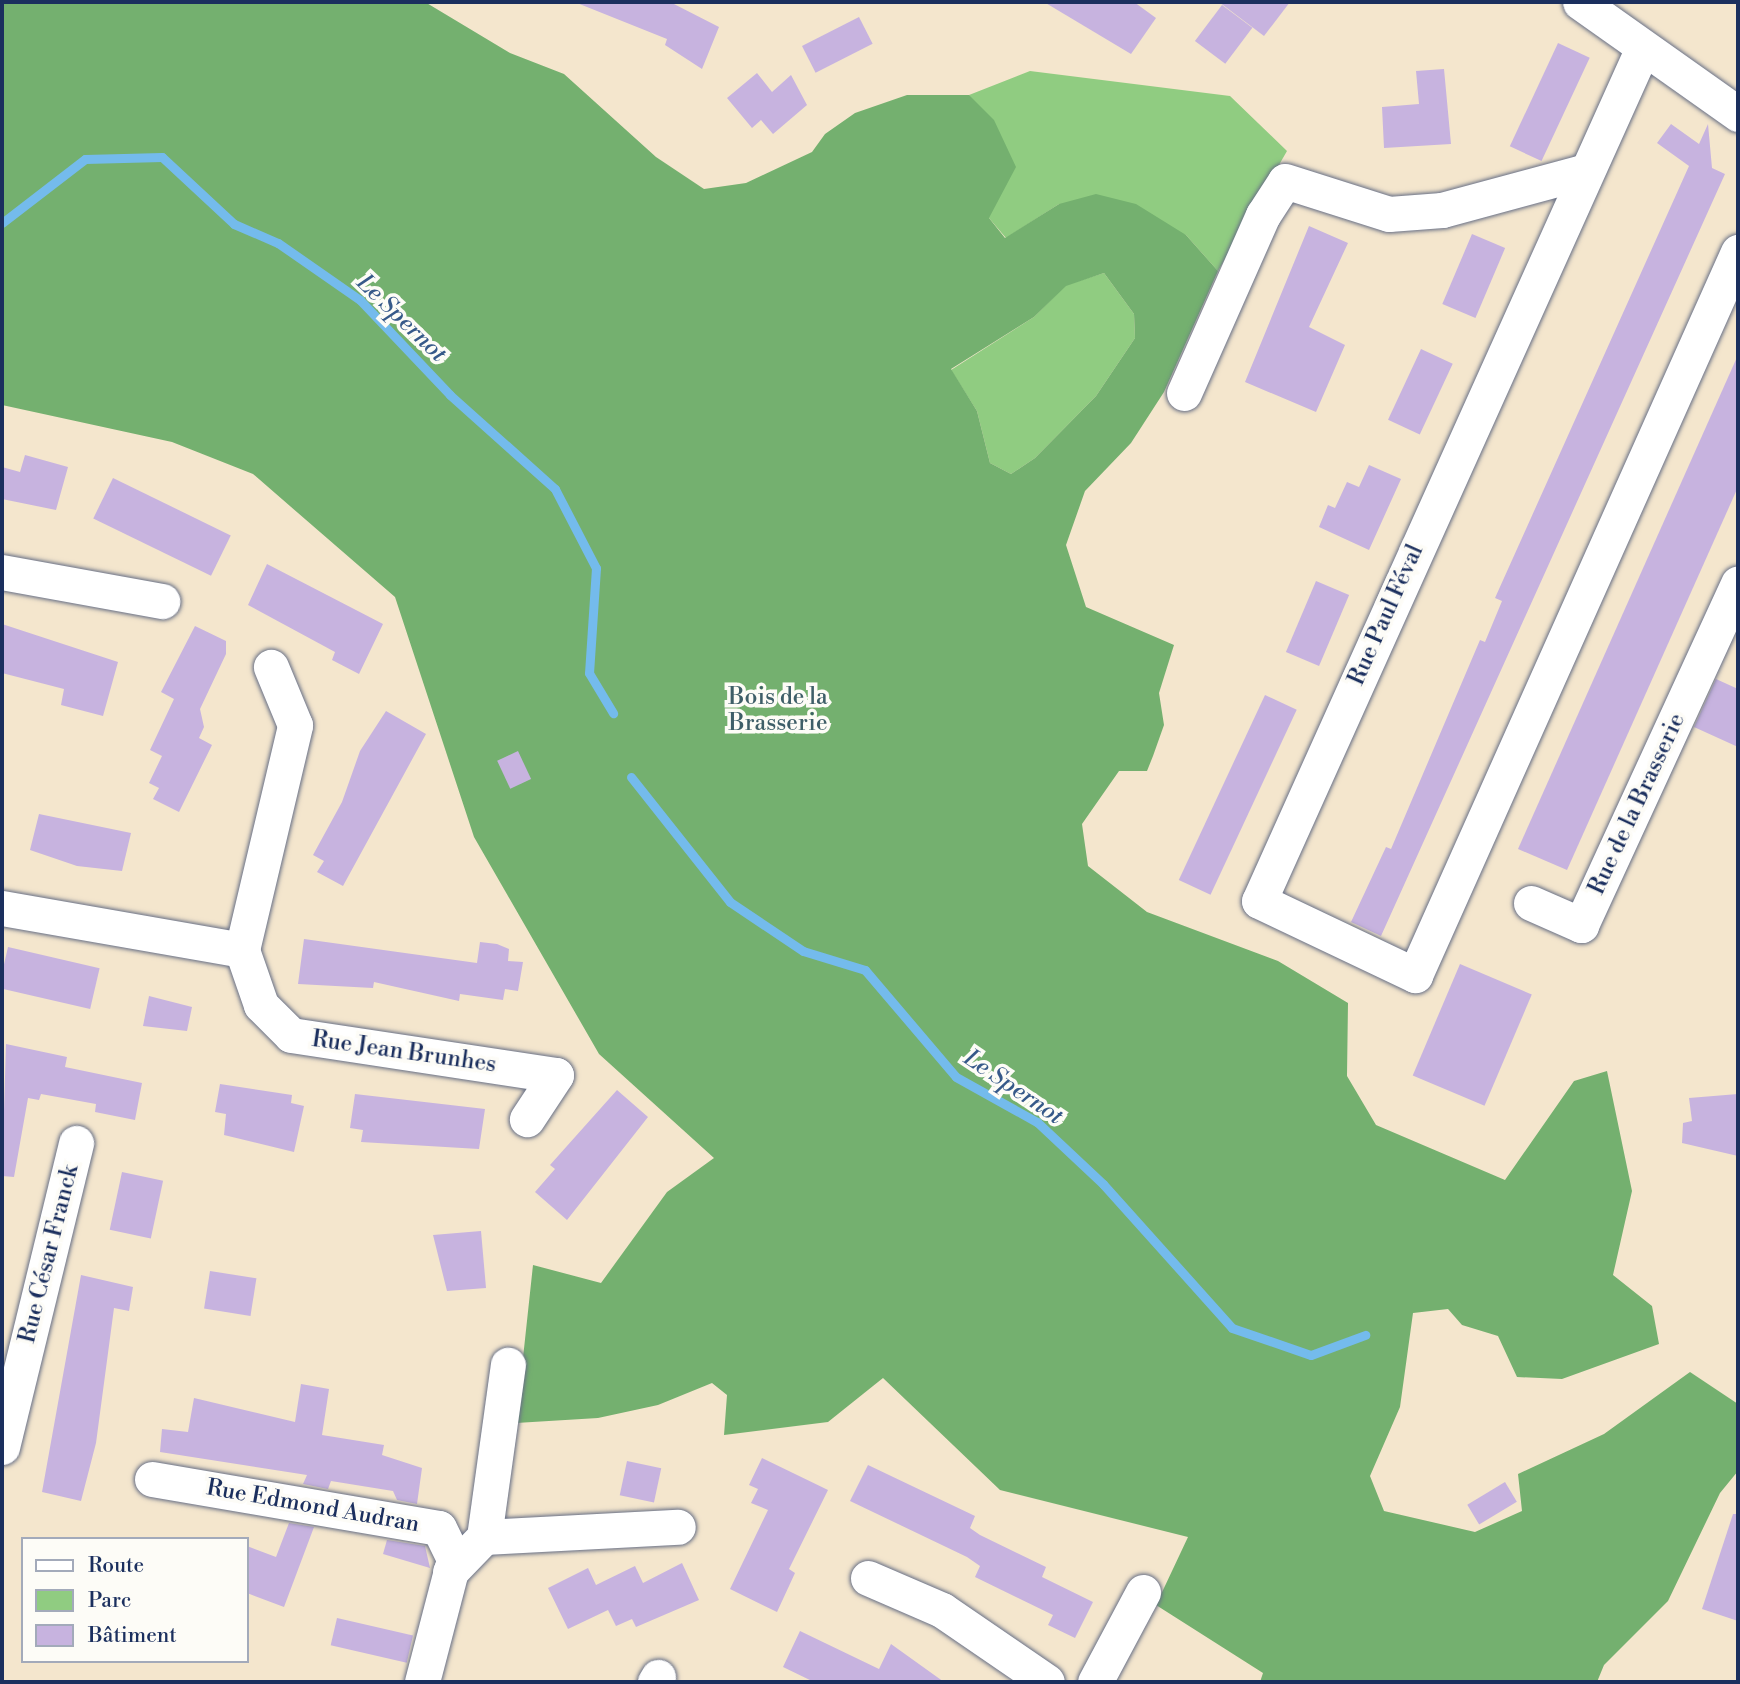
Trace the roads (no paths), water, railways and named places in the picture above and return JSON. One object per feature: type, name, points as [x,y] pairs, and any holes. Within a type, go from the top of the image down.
[{"type":"street","points":[[1580,2],[1642,50],[1738,114]]},
{"type":"street","name":"Rue Paul Féval","points":[[1642,50],[1583,172],[1259,901],[1415,975],[1738,253]]},
{"type":"street","points":[[1184,393],[1263,215],[1285,181],[1389,214],[1442,210],[1583,172]]},
{"type":"street","points":[[2,572],[162,601]]},
{"type":"street","name":"Rue de la Brasserie","points":[[1531,903],[1581,925],[1727,639],[1738,583]]},
{"type":"street","points":[[2,908],[242,950],[295,726],[271,667]]},
{"type":"street","name":"Rue Jean Brunhes","points":[[242,950],[261,1005],[291,1035],[556,1075],[527,1119]]},
{"type":"street","name":"Rue César Franck","points":[[2,1447],[76,1143]]},
{"type":"street","points":[[450,1572],[484,1536],[508,1365]]},
{"type":"street","name":"Rue Edmond Audran","points":[[152,1479],[439,1528],[454,1559],[422,1682]]},
{"type":"street","points":[[484,1536],[678,1527]]},
{"type":"street","points":[[868,1578],[942,1610],[1047,1682]]},
{"type":"street","points":[[1095,1682],[1143,1592]]},
{"type":"waterway","name":"Le Spernot","points":[[2,223],[85,159],[162,157],[234,224],[278,243],[360,300],[450,395],[555,489],[596,568],[589,673],[613,713]]},
{"type":"waterway","name":"Le Spernot","points":[[631,777],[730,902],[803,951],[865,970],[956,1077],[1037,1122],[1103,1184],[1232,1328],[1311,1355],[1365,1335]]},
{"type":"park label","name":"Bois de la Brasserie","points":[[778,710]]}]
